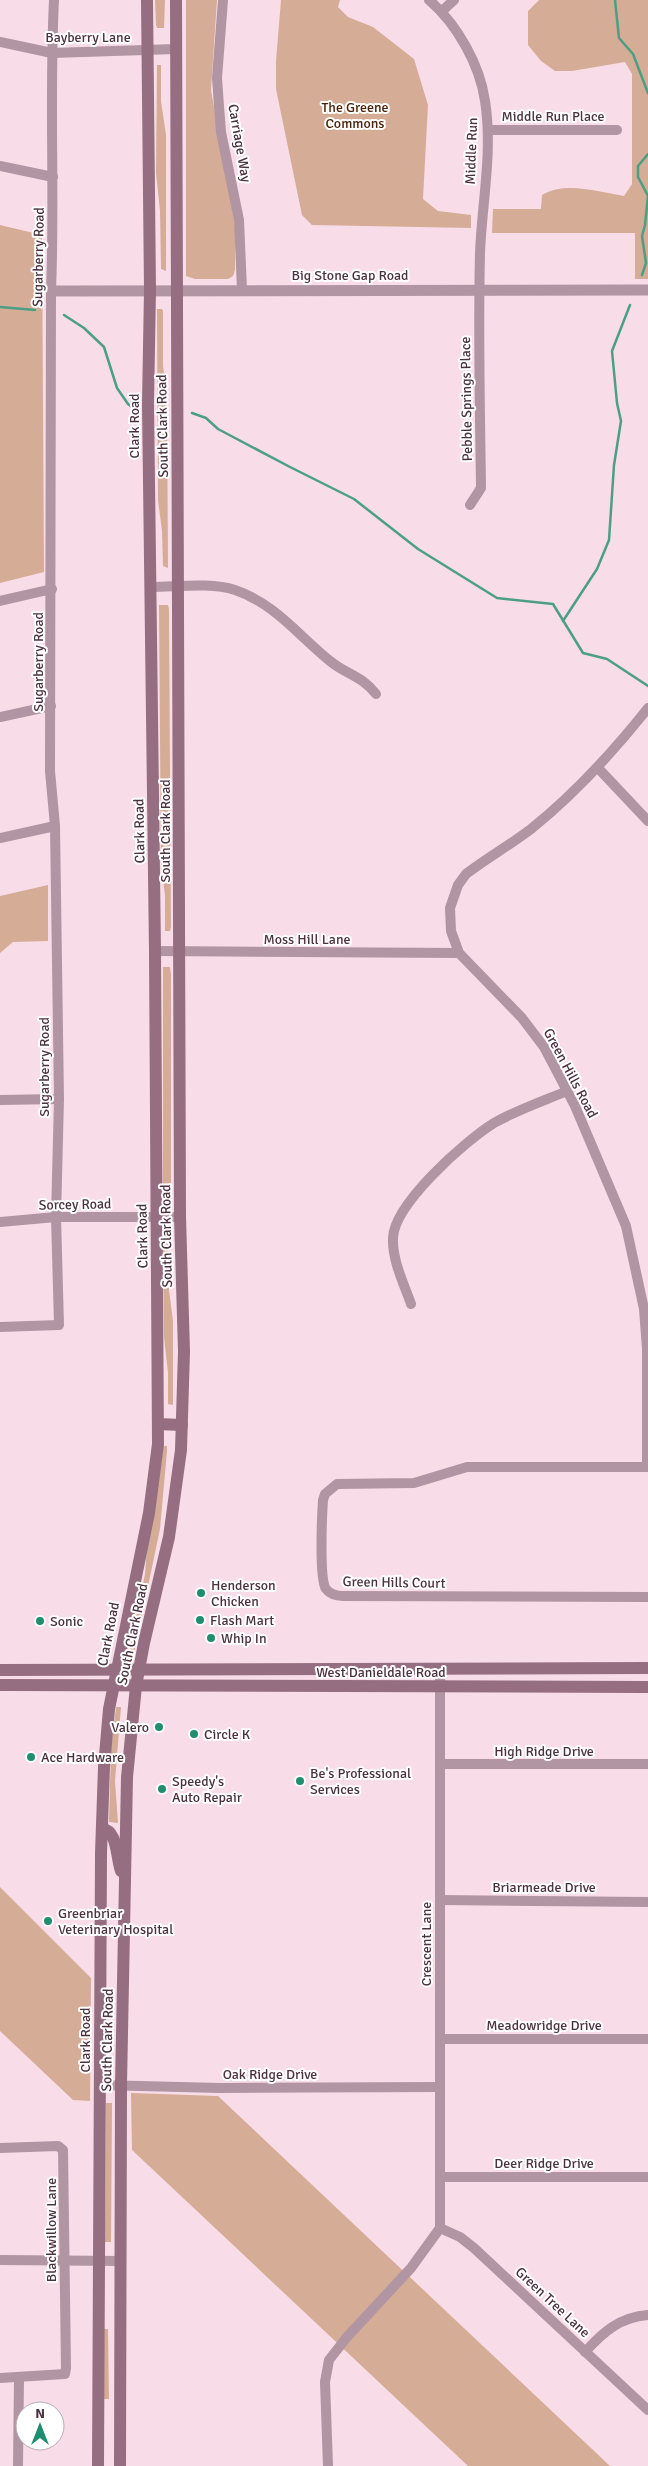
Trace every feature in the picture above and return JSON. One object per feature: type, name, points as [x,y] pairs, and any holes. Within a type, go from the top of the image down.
[{"type":"main road","name":"Clark Road","points":[[98,2466],[102,1829],[106,1740],[114,1685],[149,1513],[158,1444],[155,951],[148,403],[150,290],[147,0]]},
{"type":"main road","name":"South Clark Road","points":[[120,2466],[121,2085],[128,1760],[136,1686],[176,1496],[182,1425],[184,1351],[180,1217],[176,0]]},
{"type":"main road","points":[[158,1424],[182,1425]]},
{"type":"main road","name":"West Danieldale Road","points":[[0,1670],[648,1668]]},
{"type":"main road","points":[[376,1669],[376,1687]]},
{"type":"main road","points":[[284,1670],[285,1687]]},
{"type":"main road","name":"West Danieldale Road","points":[[0,1686],[648,1687]]},
{"type":"main road","points":[[102,1829],[108,1830],[112,1834],[124,1880]]},
{"type":"main road","points":[[101,1933],[123,1933]]},
{"type":"main road","points":[[98,2418],[120,2418]]},
{"type":"street","name":"Sugarberry Road","points":[[0,1327],[59,1325],[56,1217],[59,1099],[55,826],[50,772],[52,53],[54,0]]},
{"type":"street","name":"Carriage Way","points":[[223,0],[217,78],[221,132],[239,220],[242,290]]},
{"type":"street","name":"Middle Run","points":[[429,0],[442,11],[454,27],[478,73],[485,99],[488,130],[479,290]]},
{"type":"street","points":[[442,11],[454,0]]},
{"type":"street","name":"Bayberry Lane","points":[[0,42],[52,53],[176,49]]},
{"type":"street","name":"Middle Run Place","points":[[488,130],[617,130]]},
{"type":"street","points":[[0,166],[52,177]]},
{"type":"street","name":"Pebble Springs Place","points":[[470,505],[481,488],[479,290]]},
{"type":"street","name":"Big Stone Gap Road","points":[[51,291],[648,290]]},
{"type":"street","points":[[151,587],[216,587],[235,590],[271,608],[332,663],[366,682],[376,694]]},
{"type":"street","points":[[0,601],[52,589]]},
{"type":"street","points":[[0,717],[51,706]]},
{"type":"street","name":"Green Hills Road","points":[[648,708],[598,768],[533,828],[488,857],[466,874],[458,885],[450,908],[450,921],[459,953],[533,1032],[567,1091],[626,1226],[646,1308],[648,1467]]},
{"type":"street","points":[[598,768],[648,821]]},
{"type":"street","points":[[0,838],[55,826]]},
{"type":"street","name":"Moss Hill Lane","points":[[155,951],[459,953]]},
{"type":"street","points":[[411,1304],[394,1255],[393,1238],[396,1223],[402,1210],[425,1184],[483,1130],[509,1116],[567,1091]]},
{"type":"street","points":[[0,1100],[59,1099]]},
{"type":"street","name":"Sorcey Road","points":[[0,1222],[56,1217],[180,1217]]},
{"type":"street","name":"Green Hills Court","points":[[648,1467],[473,1466],[456,1469],[425,1481],[414,1483],[337,1484],[325,1494],[323,1500],[322,1576],[326,1589],[331,1593],[343,1596],[648,1597]]},
{"type":"street","name":"Crescent Lane","points":[[440,1668],[440,2224]]},
{"type":"street","name":"High Ridge Drive","points":[[440,1764],[648,1764]]},
{"type":"street","name":"Briarmeade Drive","points":[[440,1900],[648,1902]]},
{"type":"street","name":"Meadowridge Drive","points":[[440,2039],[648,2039]]},
{"type":"street","name":"Oak Ridge Drive","points":[[100,2085],[220,2088],[440,2087]]},
{"type":"street","name":"Blackwillow Lane","points":[[0,2148],[58,2146],[63,2150],[65,2374],[19,2378]]},
{"type":"street","name":"Deer Ridge Drive","points":[[440,2177],[648,2177]]},
{"type":"street","points":[[328,2466],[325,2382],[329,2360],[347,2337],[416,2263],[440,2224]]},
{"type":"street","name":"Green Tree Lane","points":[[440,2224],[460,2237],[648,2410]]},
{"type":"street","points":[[0,2260],[120,2261]]},
{"type":"street","points":[[585,2352],[612,2326],[626,2318],[648,2315]]},
{"type":"street","points":[[0,2378],[19,2378],[18,2466]]},
{"type":"green space","points":[[155,0],[165,0],[164,28],[157,28],[156,25]]},
{"type":"green space","points":[[186,0],[217,0],[211,90],[235,225],[235,270],[233,276],[228,279],[195,279],[186,276]]},
{"type":"green space","name":"The Greene Commons","points":[[281,0],[340,0],[338,7],[348,17],[373,27],[414,59],[428,105],[423,199],[438,211],[471,215],[471,228],[312,225],[302,215],[276,89],[276,61]]},
{"type":"green space","points":[[539,0],[648,0],[648,279],[635,279],[635,233],[492,233],[493,209],[541,209],[542,195],[551,191],[571,188],[624,196],[632,184],[632,74],[625,62],[572,71],[555,71],[541,61],[528,45],[528,11]]},
{"type":"green space","points":[[157,65],[161,65],[161,101],[166,135],[166,271],[161,269],[160,211],[156,173]]},
{"type":"green space","points":[[0,225],[42,235],[44,572],[0,583]]},
{"type":"green space","points":[[157,309],[162,309],[163,311],[163,366],[167,395],[168,568],[163,566],[162,531],[158,500]]},
{"type":"green space","points":[[159,605],[168,605],[169,609],[170,931],[165,931],[165,895],[161,866]]},
{"type":"green space","points":[[48,885],[48,941],[13,942],[0,953],[0,896]]},
{"type":"green space","points":[[163,967],[170,967],[171,974],[171,1199],[164,1199],[163,1193]]},
{"type":"green space","points":[[163,1235],[168,1235],[169,1290],[173,1321],[173,1405],[168,1404],[168,1373],[164,1337]]},
{"type":"green space","points":[[162,1446],[167,1446],[167,1451],[160,1529],[134,1653],[129,1652],[145,1574],[147,1547]]},
{"type":"green space","points":[[116,1707],[121,1707],[115,1781],[118,1823],[109,1822],[111,1750]]},
{"type":"green space","points":[[0,1887],[91,1978],[90,2101],[73,2100],[0,2031]]},
{"type":"green space","points":[[131,2093],[218,2096],[610,2466],[468,2466],[132,2150]]},
{"type":"green space","points":[[106,2103],[112,2103],[111,2242],[105,2242]]},
{"type":"green space","points":[[104,2329],[108,2329],[109,2399],[104,2399]]},
{"type":"waterway","points":[[615,0],[619,38],[633,54],[648,93]]},
{"type":"waterway","points":[[642,275],[646,263],[642,236],[648,196],[638,177],[638,166],[648,154]]},
{"type":"waterway","points":[[563,621],[597,569],[609,540],[614,465],[621,421],[617,403],[612,351],[630,305]]},
{"type":"waterway","points":[[0,307],[35,310]]},
{"type":"waterway","points":[[64,315],[84,328],[104,347],[117,388],[128,404],[139,412]]},
{"type":"waterway","points":[[192,413],[206,418],[218,429],[354,499],[418,549],[497,598],[553,604],[583,653],[607,659],[648,686]]},
{"type":"place","name":"Henderson Chicken","points":[[201,1593]]},
{"type":"place","name":"Flash Mart","points":[[200,1620]]},
{"type":"place","name":"Sonic","points":[[40,1621]]},
{"type":"place","name":"Whip In","points":[[211,1638]]},
{"type":"place","name":"Valero","points":[[159,1727]]},
{"type":"place","name":"Circle K","points":[[194,1734]]},
{"type":"place","name":"Ace Hardware","points":[[31,1757]]},
{"type":"place","name":"Be's Professional Services","points":[[300,1781]]},
{"type":"place","name":"Speedy's Auto Repair","points":[[162,1789]]},
{"type":"place","name":"Greenbriar Veterinary Hospital","points":[[48,1921]]}]
